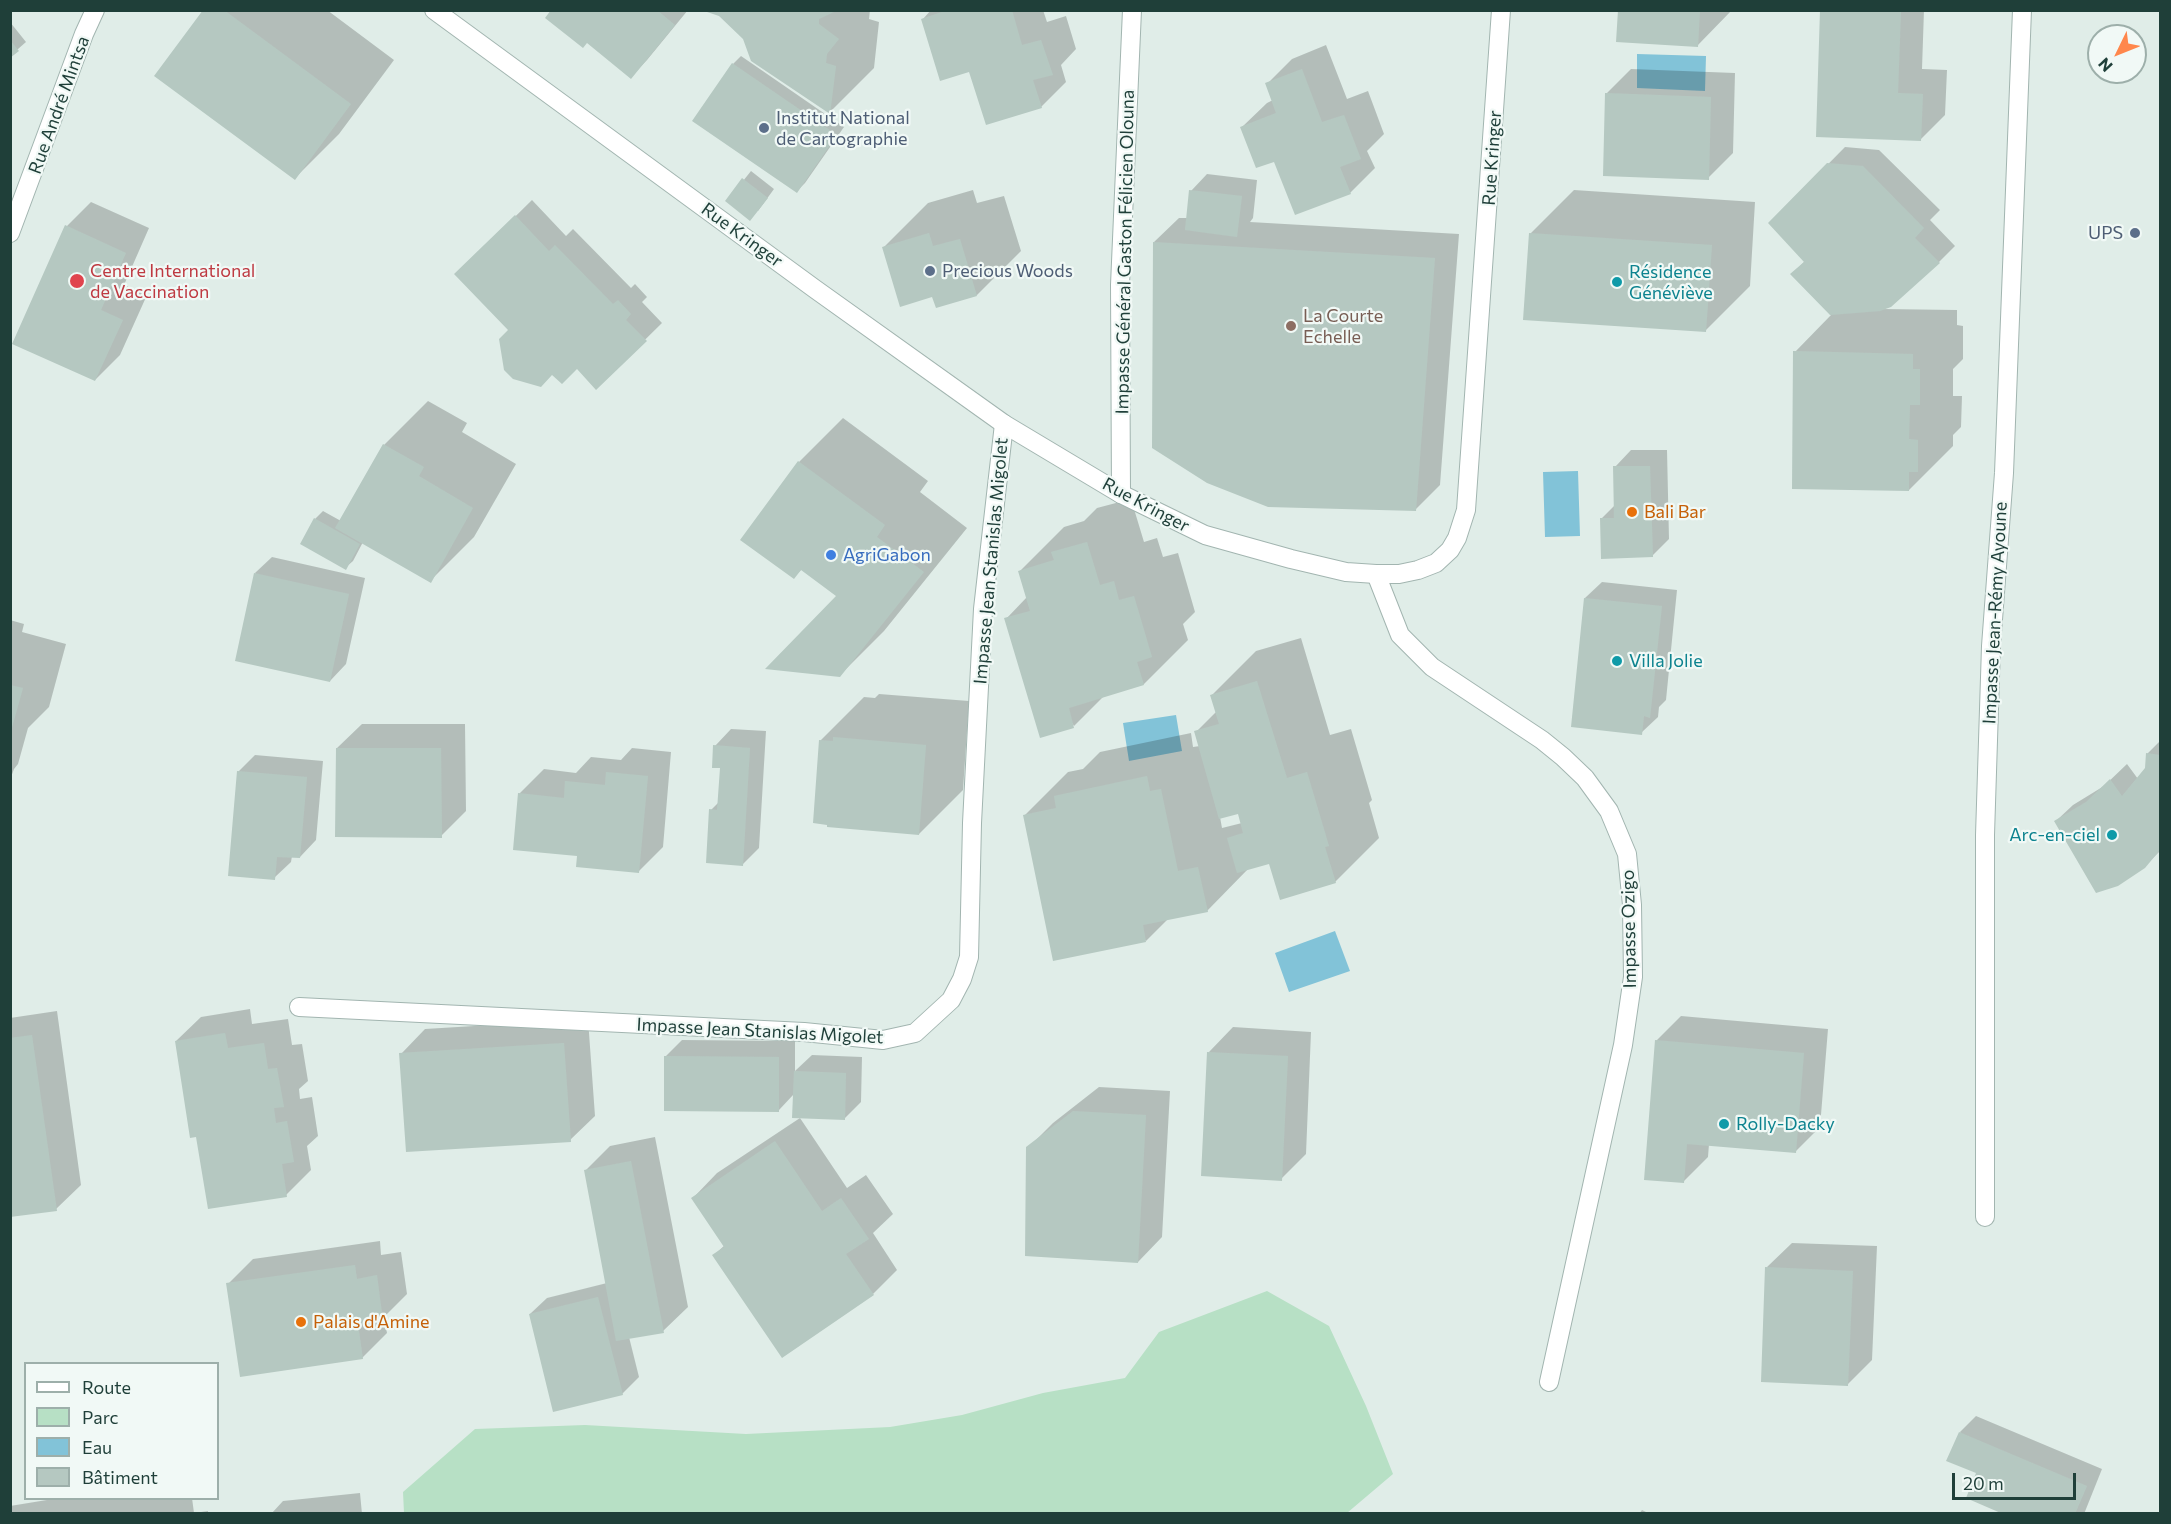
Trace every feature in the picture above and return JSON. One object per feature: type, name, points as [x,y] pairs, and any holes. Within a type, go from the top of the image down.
[{"type":"street","name":"Rue André Mintsa","points":[[10,233],[95,10]]},
{"type":"street","name":"Rue Kringer","points":[[434,10],[815,289],[1004,424],[1121,494],[1205,536],[1346,572],[1376,574],[1399,574],[1436,563],[1450,550],[1457,538],[1466,510],[1501,10]]},
{"type":"street","name":"Impasse Général Gaston Félicien Olouna","points":[[1121,494],[1120,285],[1132,10]]},
{"type":"street","name":"Impasse Jean-Rémy Ayoune","points":[[1985,1217],[1985,835],[1990,670],[2004,473],[2022,10]]},
{"type":"street","name":"Impasse Jean Stanislas Migolet","points":[[299,1008],[804,1032],[883,1040],[915,1034],[951,1000],[962,979],[969,957],[972,823],[982,609],[1004,424]]},
{"type":"street","name":"Impasse Ozigo","points":[[1376,574],[1400,634],[1432,667],[1542,740],[1585,778],[1609,811],[1627,854],[1632,904],[1632,988],[1623,1046],[1548,1382]]},
{"type":"green space","points":[[1267,1291],[1329,1326],[1366,1406],[1393,1474],[1347,1513],[404,1513],[403,1492],[475,1429],[585,1425],[746,1434],[890,1427],[962,1415],[1043,1393],[1125,1378],[1159,1332]]},
{"type":"water","points":[[1637,54],[1706,56],[1705,91],[1637,88]]},
{"type":"water","points":[[1578,471],[1580,536],[1545,537],[1543,472]]},
{"type":"water","points":[[1176,715],[1182,751],[1129,761],[1123,723]]},
{"type":"water","points":[[1335,931],[1350,971],[1289,992],[1275,953]]},
{"type":"building","points":[[203,10],[224,10],[351,104],[295,180],[154,76]]},
{"type":"building","points":[[551,10],[657,10],[675,25],[631,79],[587,43],[583,48],[545,18]]},
{"type":"building","points":[[701,10],[838,10],[819,19],[819,24],[839,39],[827,54],[826,63],[836,66],[830,114],[751,61],[743,39],[719,16]]},
{"type":"building","points":[[948,10],[1012,10],[1022,45],[1041,40],[1053,75],[1033,80],[1042,108],[986,125],[969,72],[940,81],[921,19]]},
{"type":"building","points":[[1618,10],[1700,10],[1698,47],[1616,42]]},
{"type":"building","points":[[1820,10],[1901,11],[1898,93],[1923,94],[1921,141],[1816,137]]},
{"type":"building","points":[[10,40],[19,51],[10,58]]},
{"type":"building","name":"Institut National de Cartographie","points":[[732,63],[837,135],[797,193],[692,121]]},
{"type":"building","points":[[1302,69],[1322,122],[1344,115],[1361,159],[1340,167],[1351,194],[1295,215],[1274,162],[1256,168],[1240,127],[1276,113],[1265,83]]},
{"type":"building","points":[[1605,93],[1711,97],[1709,180],[1603,176]]},
{"type":"building","points":[[1827,163],[1863,166],[1924,228],[1915,238],[1940,263],[1891,307],[1880,311],[1830,315],[1790,274],[1804,262],[1768,223]]},
{"type":"building","points":[[742,178],[768,198],[750,221],[725,201]]},
{"type":"building","points":[[1189,190],[1242,196],[1237,237],[1185,230]]},
{"type":"building","points":[[515,215],[549,251],[555,245],[613,304],[618,300],[631,314],[626,320],[647,341],[596,390],[577,369],[562,384],[552,375],[541,387],[513,379],[504,370],[499,339],[508,330],[454,274]]},
{"type":"building","name":"Centre International de Vaccination","points":[[65,225],[126,253],[101,310],[123,320],[95,381],[12,344]]},
{"type":"building","name":"Precious Woods","points":[[929,233],[933,246],[960,239],[977,296],[936,308],[932,297],[900,307],[882,247]]},
{"type":"building","name":"Résidence Généviève","points":[[1529,233],[1712,245],[1706,332],[1523,320]]},
{"type":"building","name":"La Courte Echelle","points":[[1153,242],[1435,258],[1416,511],[1268,507],[1207,483],[1152,448]]},
{"type":"building","points":[[1793,351],[1913,354],[1913,369],[1920,369],[1920,405],[1910,405],[1909,439],[1918,440],[1918,472],[1909,472],[1909,491],[1792,489]]},
{"type":"building","points":[[383,444],[424,467],[419,476],[473,508],[431,583],[335,528]]},
{"type":"building","name":"AgriGabon","points":[[798,461],[885,525],[877,537],[924,572],[840,677],[765,669],[836,596],[801,570],[794,579],[740,540]]},
{"type":"building","points":[[1613,466],[1650,466],[1653,557],[1601,559],[1600,518],[1614,518]]},
{"type":"building","points":[[314,518],[360,544],[346,570],[300,544]]},
{"type":"building","points":[[1087,542],[1100,585],[1114,581],[1119,600],[1134,596],[1152,657],[1137,662],[1144,685],[1069,708],[1074,728],[1040,738],[1004,618],[1030,611],[1018,571],[1054,560],[1051,552]]},
{"type":"building","points":[[254,573],[349,594],[330,682],[235,661]]},
{"type":"building","name":"Villa Jolie","points":[[1584,598],[1662,606],[1650,718],[1644,716],[1642,735],[1571,727]]},
{"type":"building","points":[[1257,681],[1287,778],[1307,772],[1329,846],[1325,847],[1336,883],[1280,900],[1269,864],[1237,873],[1227,838],[1243,833],[1238,814],[1219,819],[1194,731],[1219,724],[1210,695]]},
{"type":"building","points":[[10,685],[23,688],[11,731],[10,731]]},
{"type":"building","points":[[833,737],[926,745],[919,835],[827,827],[827,825],[813,823],[819,740],[833,741]]},
{"type":"building","points":[[713,745],[750,748],[743,866],[706,863],[709,809],[717,810],[720,768],[712,768]]},
{"type":"building","points":[[336,748],[441,748],[442,838],[335,837]]},
{"type":"building","name":"Arc-en-ciel","points":[[2146,753],[2160,755],[2160,850],[2145,868],[2118,886],[2096,893],[2054,821],[2086,802],[2110,779],[2122,796],[2145,768]]},
{"type":"building","points":[[237,771],[307,777],[300,858],[277,857],[275,880],[228,876]]},
{"type":"building","points":[[606,772],[648,776],[639,873],[576,867],[577,856],[513,850],[518,793],[564,798],[565,781],[605,785]]},
{"type":"building","points":[[1147,776],[1150,791],[1161,789],[1178,871],[1198,867],[1208,912],[1143,925],[1146,942],[1053,961],[1023,815],[1056,808],[1054,796]]},
{"type":"building","points":[[225,1033],[228,1048],[264,1043],[268,1069],[277,1068],[284,1107],[274,1108],[276,1123],[287,1121],[294,1162],[282,1164],[287,1197],[208,1209],[196,1137],[190,1138],[175,1041]]},
{"type":"building","points":[[32,1035],[57,1211],[10,1217],[10,1038]]},
{"type":"building","name":"Rolly-Dacky","points":[[1655,1040],[1804,1053],[1796,1153],[1687,1144],[1684,1183],[1644,1180]]},
{"type":"building","points":[[564,1043],[571,1142],[406,1152],[399,1053]]},
{"type":"building","points":[[1207,1052],[1288,1056],[1282,1181],[1201,1176]]},
{"type":"building","points":[[664,1056],[779,1057],[779,1112],[664,1111]]},
{"type":"building","points":[[794,1071],[846,1073],[845,1120],[792,1118]]},
{"type":"building","points":[[1073,1111],[1146,1115],[1138,1263],[1025,1256],[1026,1147]]},
{"type":"building","points":[[775,1141],[822,1211],[841,1198],[869,1239],[846,1254],[874,1295],[782,1358],[712,1255],[724,1247],[691,1198]]},
{"type":"building","points":[[631,1161],[664,1333],[616,1341],[584,1170]]},
{"type":"building","name":"Palais d'Amine","points":[[355,1265],[357,1279],[377,1275],[383,1321],[358,1324],[363,1359],[240,1377],[226,1283]]},
{"type":"building","points":[[1765,1267],[1853,1271],[1848,1386],[1761,1382]]},
{"type":"building","points":[[598,1297],[623,1395],[553,1412],[529,1314]]},
{"type":"building","points":[[1959,1432],[2087,1486],[2075,1514],[2003,1514],[1966,1498],[1976,1473],[1946,1461]]},
{"type":"place","name":"Institut National de Cartographie","points":[[764,128]]},
{"type":"place","name":"UPS","points":[[2135,233]]},
{"type":"place","name":"Precious Woods","points":[[930,271]]},
{"type":"place","name":"Centre International de Vaccination","points":[[77,281]]},
{"type":"place","name":"Résidence Généviève","points":[[1617,282]]},
{"type":"place","name":"La Courte Echelle","points":[[1291,326]]},
{"type":"place","name":"Bali Bar","points":[[1632,512]]},
{"type":"place","name":"AgriGabon","points":[[831,555]]},
{"type":"place","name":"Villa Jolie","points":[[1617,661]]},
{"type":"place","name":"Arc-en-ciel","points":[[2112,835]]},
{"type":"place","name":"Rolly-Dacky","points":[[1724,1124]]},
{"type":"place","name":"Palais d'Amine","points":[[301,1322]]}]
